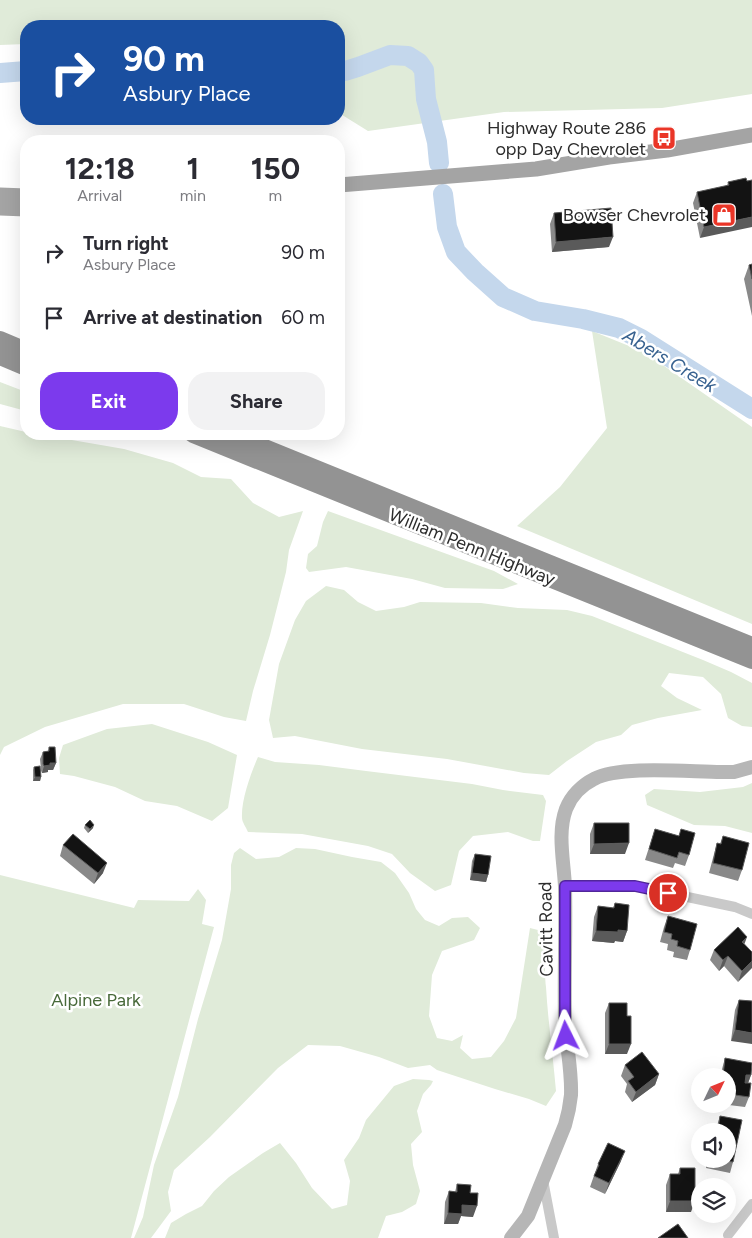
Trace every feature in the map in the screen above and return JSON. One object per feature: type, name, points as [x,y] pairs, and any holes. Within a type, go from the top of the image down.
[{"type":"highway","points":[[0,340],[20,348]]},
{"type":"highway","points":[[0,356],[20,364]]},
{"type":"highway","name":"William Penn Highway","points":[[208,440],[752,660]]},
{"type":"highway","name":"William Penn Highway","points":[[245,440],[752,646]]},
{"type":"main road","points":[[345,185],[536,169],[667,150],[752,134]]},
{"type":"main road","points":[[0,195],[20,196]]},
{"type":"main road","points":[[0,208],[20,210]]},
{"type":"street","name":"Cavitt Road","points":[[511,1238],[528,1216],[565,1125],[569,1110],[571,1094],[565,1021],[565,886],[562,835],[563,820],[570,800],[586,784],[606,774],[643,771],[734,772],[752,767]]},
{"type":"street","points":[[565,886],[635,886],[735,906],[752,914]]},
{"type":"street","points":[[542,1179],[554,1238]]},
{"type":"street","points":[[728,1235],[752,1204]]},
{"type":"green space","points":[[0,0],[752,0],[752,94],[662,108],[504,112],[368,131],[345,117],[345,20],[20,20],[20,44],[0,45]]},
{"type":"green space","points":[[592,331],[644,352],[752,427],[752,624],[517,526],[560,487],[607,428]]},
{"type":"green space","points":[[0,382],[20,390],[20,409],[0,404]]},
{"type":"green space","points":[[0,426],[20,431],[20,440],[72,440],[124,449],[173,463],[201,477],[231,479],[253,503],[279,517],[303,511],[289,550],[286,572],[246,721],[224,717],[184,704],[123,704],[45,727],[4,747],[0,755]]},
{"type":"green space","points":[[328,511],[494,571],[518,584],[503,589],[445,588],[412,579],[346,567],[309,572],[306,568],[308,554],[317,546]]},
{"type":"green space","points":[[326,586],[344,590],[358,602],[376,611],[404,607],[420,602],[481,603],[518,608],[567,610],[592,616],[703,660],[752,683],[752,727],[742,726],[728,718],[721,694],[703,677],[669,673],[661,686],[677,698],[702,710],[632,725],[621,735],[596,742],[549,775],[524,773],[447,759],[362,749],[295,736],[273,738],[269,720],[279,664],[295,620],[306,601]]},
{"type":"green space","points":[[152,724],[208,742],[237,755],[228,808],[212,821],[177,806],[145,801],[115,787],[60,774],[59,758],[63,745],[107,729]]},
{"type":"green space","points":[[258,757],[275,762],[319,765],[543,795],[546,801],[540,841],[533,841],[508,832],[473,836],[459,851],[451,885],[435,891],[410,873],[392,854],[368,846],[302,834],[248,832],[242,820],[243,803]]},
{"type":"green space","points":[[752,783],[752,833],[725,826],[694,825],[647,805],[645,795],[654,789],[700,792],[743,787]]},
{"type":"green space","points":[[240,848],[256,859],[279,857],[296,848],[315,849],[381,862],[395,873],[409,893],[416,909],[425,920],[439,926],[452,918],[468,917],[480,928],[474,940],[442,951],[432,975],[429,1016],[437,1038],[452,1041],[463,1035],[460,1048],[472,1059],[491,1057],[504,1041],[516,1018],[530,928],[538,930],[544,950],[556,1091],[546,1106],[437,1070],[430,1065],[408,1068],[379,1057],[340,1046],[308,1045],[278,1068],[210,1137],[174,1170],[168,1192],[171,1211],[151,1238],[134,1238],[143,1217],[154,1165],[178,1097],[198,1019],[222,940],[231,889],[231,865],[234,853]]},
{"type":"green space","name":"Alpine Park","points":[[0,875],[134,908],[138,900],[189,901],[198,889],[206,900],[202,924],[214,927],[131,1238],[0,1238]]},
{"type":"green space","points":[[413,1079],[433,1081],[423,1094],[417,1111],[422,1132],[411,1144],[413,1165],[420,1191],[416,1204],[402,1212],[386,1216],[378,1238],[165,1238],[171,1223],[202,1206],[229,1177],[280,1143],[312,1188],[332,1209],[347,1205],[350,1181],[344,1160],[359,1138],[366,1120],[394,1086]]},
{"type":"building","name":"Bowser Chevrolet","points":[[746,178],[747,181],[752,180],[752,217],[704,227],[697,192],[729,185],[728,182]]},
{"type":"building","points":[[611,208],[613,237],[556,242],[554,213]]},
{"type":"building","points":[[752,264],[752,279],[749,265]]},
{"type":"building","points":[[49,747],[55,747],[56,763],[44,766],[43,752],[49,751]]},
{"type":"building","points":[[40,766],[41,777],[35,777],[34,767]]},
{"type":"building","points":[[90,820],[94,825],[90,829],[85,825]]},
{"type":"building","points":[[594,823],[629,823],[629,843],[594,844]]},
{"type":"building","points":[[655,829],[679,836],[681,829],[695,833],[689,855],[679,852],[677,858],[649,849]]},
{"type":"building","points":[[73,834],[107,863],[98,873],[63,845]]},
{"type":"building","points":[[723,836],[749,843],[742,870],[713,863],[717,843],[721,844]]},
{"type":"building","points":[[475,854],[491,856],[488,875],[472,873]]},
{"type":"building","points":[[615,903],[629,905],[627,931],[596,931],[598,906],[614,908]]},
{"type":"building","points":[[668,916],[697,924],[690,950],[677,946],[678,941],[671,939],[672,934],[664,932]]},
{"type":"building","points":[[738,927],[747,937],[742,942],[752,952],[752,961],[742,971],[728,956],[723,960],[714,950]]},
{"type":"building","points":[[739,1000],[752,1001],[752,1033],[735,1030]]},
{"type":"building","points":[[609,1003],[627,1003],[627,1016],[631,1016],[631,1044],[609,1044]]},
{"type":"building","points":[[642,1052],[659,1074],[636,1092],[628,1081],[634,1077],[625,1065]]},
{"type":"building","points":[[725,1058],[752,1063],[751,1075],[746,1075],[745,1083],[751,1083],[749,1097],[736,1095],[736,1068],[724,1068]]},
{"type":"building","points":[[720,1116],[742,1120],[736,1148],[736,1123],[719,1123]]},
{"type":"building","points":[[608,1143],[625,1151],[609,1183],[594,1176]]},
{"type":"building","points":[[680,1168],[695,1168],[695,1178],[691,1178],[691,1201],[670,1201],[670,1174],[680,1174]]},
{"type":"building","points":[[457,1184],[471,1185],[470,1193],[478,1193],[477,1206],[462,1205],[462,1214],[448,1213],[449,1191],[457,1192]]},
{"type":"building","points":[[678,1224],[688,1238],[658,1238]]},
{"type":"waterway","name":"Abers Creek","points":[[345,71],[390,55],[408,56],[419,63],[424,70],[426,99],[437,142],[439,163]]},
{"type":"waterway","name":"Abers Creek","points":[[0,73],[20,71]]},
{"type":"waterway","name":"Abers Creek","points":[[443,194],[447,227],[456,252],[503,297],[535,311],[583,319],[619,328],[641,339],[752,409]]},
{"type":"place","name":"Highway Route 286 opp Day Chevrolet","points":[[664,138]]},
{"type":"place","name":"Bowser Chevrolet","points":[[724,215]]},
{"type":"route","points":[[566,1036],[565,886],[635,886],[668,893]]}]
